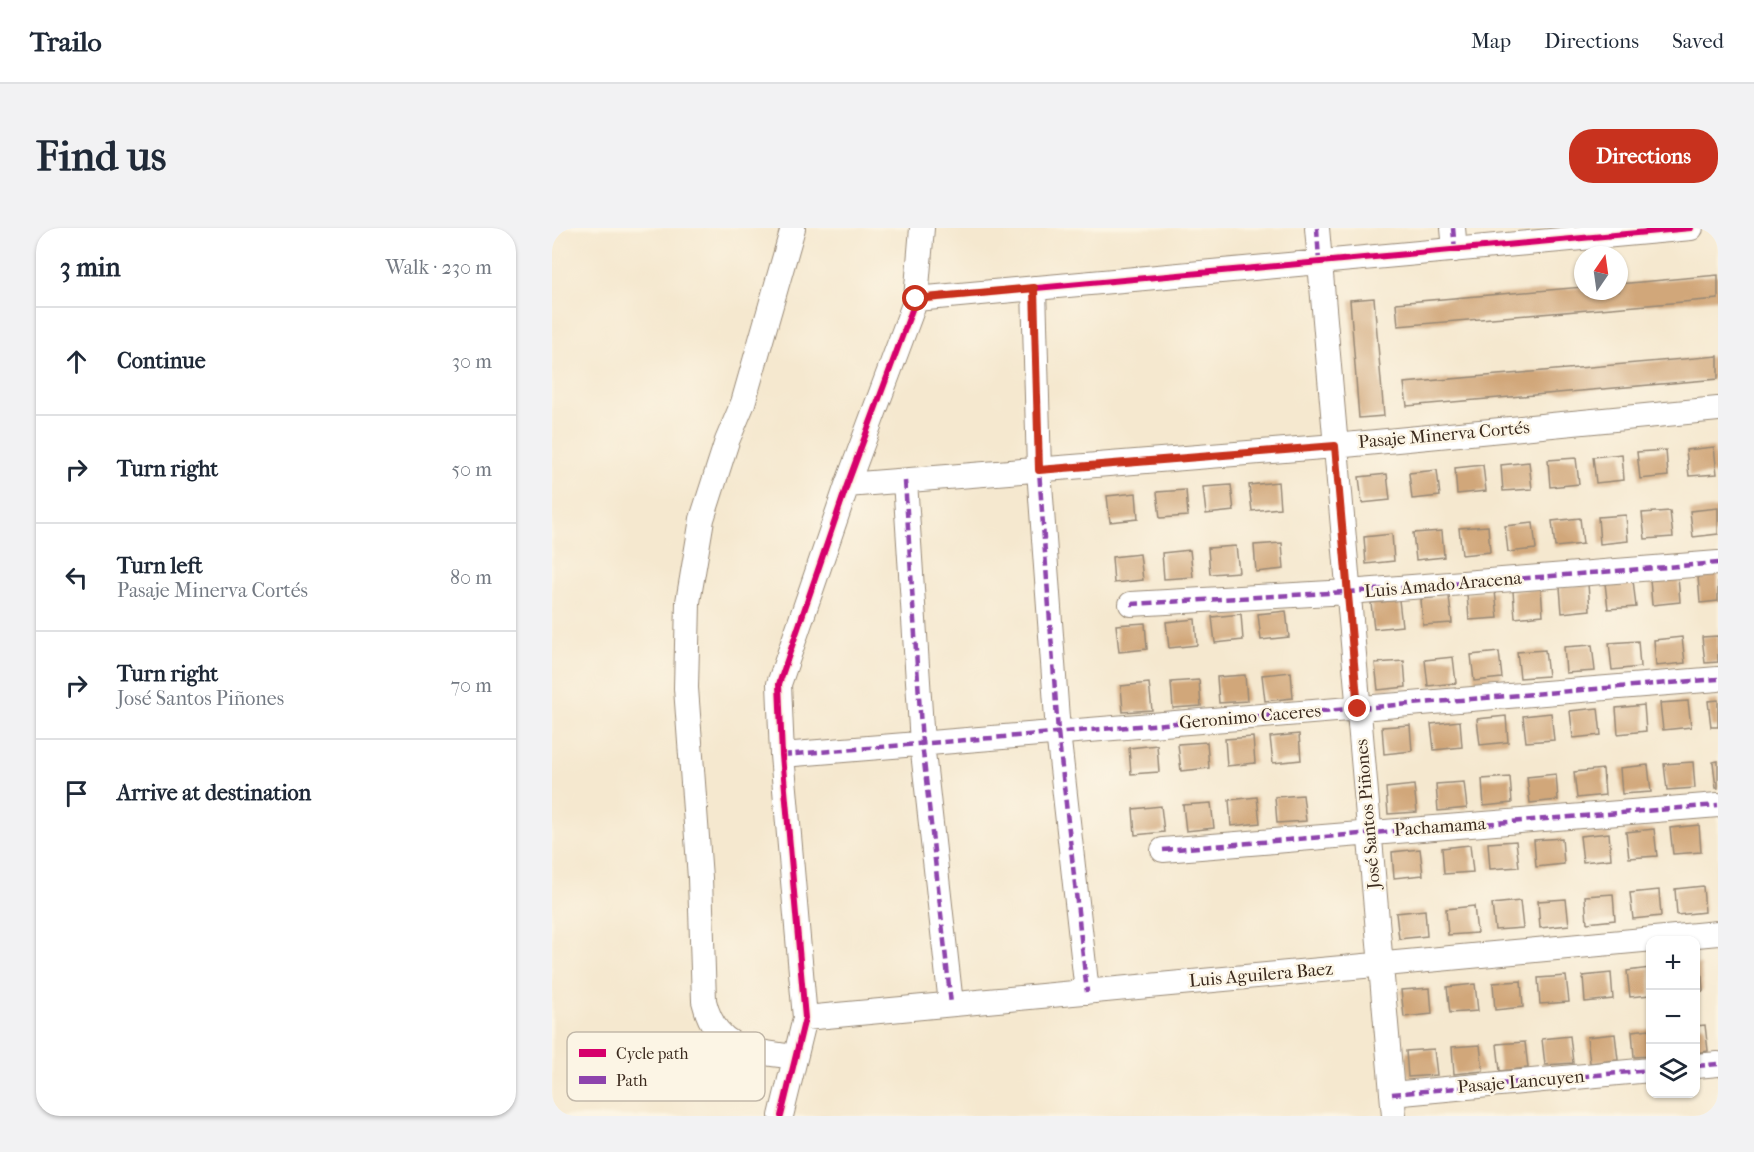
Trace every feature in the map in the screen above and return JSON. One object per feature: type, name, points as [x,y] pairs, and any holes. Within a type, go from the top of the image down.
[{"type":"street","points":[[719,1032],[708,1015],[704,1001],[699,878],[686,688],[688,602],[702,519],[727,441],[743,403],[793,228]]},
{"type":"street","points":[[781,1116],[805,1018],[782,754],[780,684],[847,485],[916,299],[922,228]]},
{"type":"street","name":"José Santos Piñones","points":[[1317,228],[1393,1105]]},
{"type":"street","points":[[916,299],[1319,262],[1454,239],[1691,228]]},
{"type":"street","points":[[1034,288],[1039,470],[1058,732],[1087,992]]},
{"type":"street","name":"Pasaje Minerva Cortés","points":[[847,485],[1335,446],[1718,409]]},
{"type":"street","points":[[905,481],[922,743],[951,1004]]},
{"type":"street","name":"Luis Amado Aracena","points":[[1131,604],[1348,592],[1718,563]]},
{"type":"street","name":"Geronimo Caceres","points":[[782,754],[1718,680]]},
{"type":"street","name":"Pachamama","points":[[1163,850],[1718,805]]},
{"type":"street","name":"Luis Aguilera Baez","points":[[805,1018],[1718,933]]},
{"type":"street","points":[[765,1053],[795,1057]]},
{"type":"street","points":[[1700,1066],[1718,1064]]},
{"type":"street","name":"Pasaje Lancuyen","points":[[1393,1105],[1646,1071]]},
{"type":"building","points":[[1718,275],[1718,299],[1398,326],[1396,303],[1574,288],[1574,300],[1628,300],[1628,283]]},
{"type":"building","points":[[1374,298],[1384,416],[1359,418],[1350,300]]},
{"type":"building","points":[[1718,356],[1718,379],[1407,406],[1404,383]]},
{"type":"building","points":[[1714,447],[1717,474],[1689,476],[1686,450]]},
{"type":"building","points":[[1666,450],[1668,476],[1640,479],[1637,452]]},
{"type":"building","points":[[1622,454],[1624,480],[1596,483],[1593,457]]},
{"type":"building","points":[[1576,458],[1579,484],[1550,487],[1548,460]]},
{"type":"building","points":[[1529,462],[1532,489],[1503,491],[1501,465]]},
{"type":"building","points":[[1483,465],[1486,491],[1457,494],[1455,468]]},
{"type":"building","points":[[1437,470],[1440,496],[1412,499],[1409,473]]},
{"type":"building","points":[[1387,474],[1390,500],[1362,503],[1359,477]]},
{"type":"building","points":[[1278,482],[1280,508],[1252,511],[1249,485]]},
{"type":"building","points":[[1231,485],[1234,511],[1206,514],[1203,487]]},
{"type":"building","points":[[1186,490],[1188,516],[1160,518],[1157,492]]},
{"type":"building","points":[[1136,493],[1138,519],[1110,522],[1107,496]]},
{"type":"building","points":[[1718,508],[1718,534],[1693,537],[1690,511]]},
{"type":"building","points":[[1670,511],[1673,537],[1645,539],[1642,513]]},
{"type":"building","points":[[1626,515],[1628,541],[1600,544],[1598,517]]},
{"type":"building","points":[[1580,518],[1583,544],[1555,547],[1552,521]]},
{"type":"building","points":[[1533,523],[1536,549],[1508,552],[1505,526]]},
{"type":"building","points":[[1488,526],[1490,552],[1462,555],[1459,528]]},
{"type":"building","points":[[1442,531],[1444,557],[1416,560],[1413,533]]},
{"type":"building","points":[[1392,534],[1394,561],[1366,564],[1364,537]]},
{"type":"building","points":[[1282,543],[1284,569],[1256,572],[1254,545]]},
{"type":"building","points":[[1236,546],[1239,572],[1210,574],[1208,548]]},
{"type":"building","points":[[1190,550],[1193,577],[1164,579],[1162,553]]},
{"type":"building","points":[[1140,554],[1143,580],[1114,583],[1112,557]]},
{"type":"building","points":[[1718,574],[1718,601],[1700,603],[1698,576]]},
{"type":"building","points":[[1678,576],[1680,602],[1652,605],[1650,579]]},
{"type":"building","points":[[1633,580],[1636,607],[1608,609],[1605,583]]},
{"type":"building","points":[[1588,584],[1590,610],[1562,613],[1560,587]]},
{"type":"building","points":[[1541,589],[1543,615],[1515,618],[1513,591]]},
{"type":"building","points":[[1495,591],[1498,618],[1469,620],[1467,594]]},
{"type":"building","points":[[1449,596],[1452,623],[1423,625],[1421,599]]},
{"type":"building","points":[[1399,600],[1402,626],[1374,629],[1371,603]]},
{"type":"building","points":[[1286,611],[1289,637],[1261,640],[1258,614]]},
{"type":"building","points":[[1241,614],[1243,640],[1215,643],[1212,617]]},
{"type":"building","points":[[1195,619],[1197,645],[1169,648],[1166,622]]},
{"type":"building","points":[[1145,623],[1147,649],[1119,652],[1116,625]]},
{"type":"building","points":[[1718,636],[1718,662],[1705,663],[1702,637]]},
{"type":"building","points":[[1682,637],[1685,663],[1656,666],[1654,640]]},
{"type":"building","points":[[1638,641],[1640,667],[1612,670],[1609,643]]},
{"type":"building","points":[[1592,645],[1595,671],[1566,673],[1564,647]]},
{"type":"building","points":[[1545,650],[1548,676],[1520,678],[1517,652]]},
{"type":"building","points":[[1499,652],[1502,678],[1474,681],[1471,655]]},
{"type":"building","points":[[1453,657],[1456,683],[1428,686],[1425,660]]},
{"type":"building","points":[[1404,661],[1406,687],[1378,690],[1375,663]]},
{"type":"building","points":[[1291,672],[1293,698],[1265,701],[1262,675]]},
{"type":"building","points":[[1245,675],[1247,701],[1219,703],[1217,677]]},
{"type":"building","points":[[1199,680],[1201,706],[1173,708],[1171,682]]},
{"type":"building","points":[[1149,683],[1152,710],[1123,712],[1121,686]]},
{"type":"building","points":[[1718,700],[1718,727],[1711,727],[1708,701]]},
{"type":"building","points":[[1688,701],[1691,727],[1663,730],[1660,703]]},
{"type":"building","points":[[1644,705],[1646,731],[1618,734],[1616,708]]},
{"type":"building","points":[[1598,708],[1601,735],[1573,738],[1570,711]]},
{"type":"building","points":[[1551,713],[1554,740],[1526,742],[1523,716]]},
{"type":"building","points":[[1506,716],[1508,742],[1480,745],[1477,719]]},
{"type":"building","points":[[1460,721],[1462,747],[1434,750],[1431,724]]},
{"type":"building","points":[[1410,725],[1412,751],[1384,754],[1382,727]]},
{"type":"building","points":[[1299,734],[1301,760],[1273,763],[1270,737]]},
{"type":"building","points":[[1253,737],[1255,763],[1227,766],[1225,739]]},
{"type":"building","points":[[1207,742],[1209,768],[1181,771],[1178,744]]},
{"type":"building","points":[[1157,745],[1159,772],[1131,774],[1129,748]]},
{"type":"building","points":[[1718,761],[1718,788],[1716,788],[1713,762]]},
{"type":"building","points":[[1693,762],[1695,788],[1667,790],[1664,764]]},
{"type":"building","points":[[1648,765],[1651,792],[1622,794],[1620,768]]},
{"type":"building","points":[[1603,769],[1605,795],[1577,798],[1574,772]]},
{"type":"building","points":[[1556,774],[1558,800],[1530,803],[1527,777]]},
{"type":"building","points":[[1510,777],[1512,803],[1484,806],[1482,779]]},
{"type":"building","points":[[1464,782],[1467,808],[1438,811],[1436,784]]},
{"type":"building","points":[[1414,785],[1417,812],[1388,814],[1386,788]]},
{"type":"building","points":[[1303,795],[1306,821],[1277,823],[1275,797]]},
{"type":"building","points":[[1257,797],[1260,823],[1231,826],[1229,800]]},
{"type":"building","points":[[1211,803],[1214,828],[1186,831],[1183,805]]},
{"type":"building","points":[[1161,806],[1164,832],[1135,835],[1133,809]]},
{"type":"building","points":[[1699,825],[1701,852],[1673,854],[1670,828]]},
{"type":"building","points":[[1654,829],[1657,856],[1629,858],[1626,832]]},
{"type":"building","points":[[1609,833],[1611,859],[1583,862],[1580,836]]},
{"type":"building","points":[[1562,838],[1564,864],[1536,867],[1534,840]]},
{"type":"building","points":[[1516,841],[1519,867],[1490,869],[1488,843]]},
{"type":"building","points":[[1470,845],[1473,872],[1444,874],[1442,848]]},
{"type":"building","points":[[1420,849],[1423,875],[1394,878],[1392,852]]},
{"type":"building","points":[[1703,886],[1705,912],[1677,915],[1675,889]]},
{"type":"building","points":[[1659,890],[1661,916],[1633,919],[1630,893]]},
{"type":"building","points":[[1613,894],[1615,920],[1587,923],[1585,896]]},
{"type":"building","points":[[1566,899],[1569,925],[1540,928],[1538,901]]},
{"type":"building","points":[[1520,901],[1523,928],[1495,930],[1492,904]]},
{"type":"building","points":[[1474,906],[1477,933],[1448,935],[1446,909]]},
{"type":"building","points":[[1425,910],[1427,936],[1399,939],[1396,913]]},
{"type":"building","points":[[1700,965],[1701,965],[1703,991],[1700,991]]},
{"type":"building","points":[[1646,969],[1646,995],[1630,997],[1627,971]]},
{"type":"building","points":[[1611,973],[1613,999],[1585,1002],[1583,976]]},
{"type":"building","points":[[1566,976],[1569,1002],[1540,1004],[1538,978]]},
{"type":"building","points":[[1521,981],[1523,1007],[1495,1010],[1493,983]]},
{"type":"building","points":[[1475,984],[1478,1011],[1450,1013],[1447,987]]},
{"type":"building","points":[[1430,988],[1432,1014],[1404,1017],[1401,990]]},
{"type":"building","points":[[1705,1025],[1708,1051],[1700,1052],[1700,1044],[1700,1026]]},
{"type":"building","points":[[1646,1029],[1646,1056],[1634,1057],[1632,1031]]},
{"type":"building","points":[[1615,1034],[1618,1060],[1590,1063],[1587,1037]]},
{"type":"building","points":[[1570,1036],[1573,1063],[1545,1065],[1542,1039]]},
{"type":"building","points":[[1525,1042],[1528,1068],[1500,1071],[1497,1044]]},
{"type":"building","points":[[1480,1045],[1483,1071],[1454,1074],[1452,1047]]},
{"type":"building","points":[[1434,1049],[1437,1075],[1408,1077],[1406,1051]]},
{"type":"marked path","points":[[1317,228],[1319,262]]},
{"type":"marked path","points":[[1453,228],[1455,250]]},
{"type":"marked path","points":[[1034,288],[1039,470],[1058,732],[1087,992]]},
{"type":"marked path","points":[[905,481],[922,743],[951,1004]]},
{"type":"marked path","points":[[1131,604],[1348,592],[1718,563]]},
{"type":"marked path","points":[[782,755],[1718,679]]},
{"type":"marked path","points":[[1163,850],[1718,805]]},
{"type":"marked path","points":[[1700,1066],[1718,1064]]},
{"type":"marked path","points":[[1392,1094],[1646,1070]]},
{"type":"cycle path","points":[[781,1116],[805,1018],[782,755],[779,684],[847,485],[916,299],[1691,228]]},
{"type":"route","points":[[916,299],[1034,288],[1039,470],[1335,446],[1358,709]]}]
